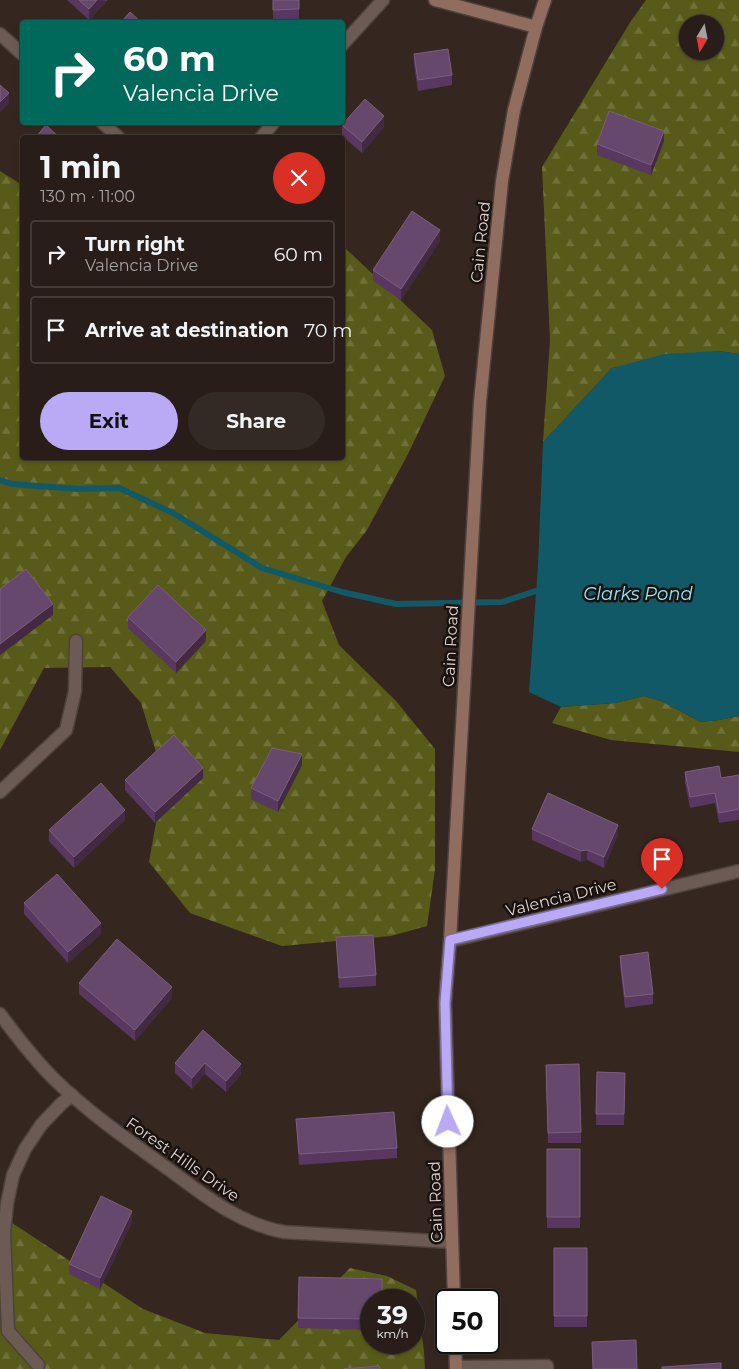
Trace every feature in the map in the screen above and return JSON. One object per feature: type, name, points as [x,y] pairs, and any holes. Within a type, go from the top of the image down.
[{"type":"main road","points":[[435,0],[536,26]]},
{"type":"main road","name":"Cain Road","points":[[454,1289],[445,1003],[480,402],[502,181],[514,110],[536,26],[545,0]]},
{"type":"main road","points":[[456,1354],[456,1368]]},
{"type":"street","points":[[345,42],[383,0]]},
{"type":"street","points":[[0,34],[20,52]]},
{"type":"street","points":[[105,125],[116,135]]},
{"type":"street","points":[[263,135],[272,125]]},
{"type":"street","points":[[0,792],[66,730],[75,691],[76,641]]},
{"type":"street","name":"Valencia Drive","points":[[450,940],[739,871]]},
{"type":"street","name":"Forest Hills Drive","points":[[0,1014],[24,1046],[54,1078],[104,1123],[217,1205],[242,1219],[269,1230],[284,1232],[452,1242]]},
{"type":"street","points":[[38,1365],[8,1331],[4,1232],[7,1204],[13,1176],[25,1149],[41,1125],[72,1095]]},
{"type":"street","points":[[456,1368],[547,1366],[547,1369]]},
{"type":"green space","points":[[646,0],[739,0],[739,354],[719,351],[612,368],[543,442],[550,340],[542,167],[631,21]]},
{"type":"green space","points":[[0,171],[20,184],[20,460],[345,460],[345,248],[432,330],[445,376],[408,454],[367,530],[346,557],[322,601],[339,645],[396,701],[435,749],[435,869],[427,926],[391,936],[282,946],[190,913],[149,862],[164,778],[141,703],[110,667],[44,668],[0,750]]},
{"type":"green space","points":[[644,696],[661,701],[701,722],[739,716],[739,752],[611,740],[552,723],[561,707],[615,703]]},
{"type":"green space","points":[[0,1215],[143,1309],[205,1333],[279,1340],[350,1268],[387,1276],[414,1289],[360,1289],[360,1354],[424,1354],[425,1369],[0,1369]]},
{"type":"water","name":"Clarks Pond","points":[[719,351],[739,354],[739,716],[701,722],[661,701],[644,696],[615,703],[561,707],[529,692],[538,566],[543,442],[612,368],[665,354]]},
{"type":"building","points":[[79,0],[97,0],[89,9]]},
{"type":"building","points":[[273,0],[299,0],[299,9],[273,10]]},
{"type":"building","points":[[130,12],[139,20],[123,20]]},
{"type":"building","points":[[448,49],[452,75],[418,80],[414,54]]},
{"type":"building","points":[[0,85],[9,93],[0,102]]},
{"type":"building","points":[[365,99],[384,116],[362,142],[342,125],[345,125],[345,122]]},
{"type":"building","points":[[609,111],[664,131],[651,165],[597,144]]},
{"type":"building","points":[[46,125],[57,135],[38,135]]},
{"type":"building","points":[[412,211],[440,230],[401,289],[373,270]]},
{"type":"building","points":[[26,569],[53,604],[0,644],[0,589]]},
{"type":"building","points":[[158,585],[206,630],[176,662],[128,617]]},
{"type":"building","points":[[174,735],[203,768],[155,812],[125,780]]},
{"type":"building","points":[[272,748],[302,754],[278,801],[251,788]]},
{"type":"building","points":[[719,766],[721,778],[739,775],[739,809],[719,813],[715,793],[690,797],[685,772]]},
{"type":"building","points":[[101,783],[125,810],[74,857],[49,830]]},
{"type":"building","points":[[548,793],[618,825],[604,857],[587,850],[581,851],[532,829]]},
{"type":"building","points":[[57,874],[101,923],[68,952],[24,903]]},
{"type":"building","points":[[373,935],[376,975],[339,978],[336,937]]},
{"type":"building","points":[[117,939],[172,987],[135,1030],[79,983]]},
{"type":"building","points":[[648,952],[653,994],[625,997],[620,956]]},
{"type":"building","points":[[203,1030],[241,1064],[226,1081],[205,1063],[192,1078],[175,1063]]},
{"type":"building","points":[[579,1064],[581,1132],[548,1133],[546,1065]]},
{"type":"building","points":[[597,1072],[625,1073],[624,1114],[596,1114]]},
{"type":"building","points":[[394,1112],[397,1148],[299,1154],[296,1119]]},
{"type":"building","points":[[547,1149],[580,1149],[580,1217],[547,1217]]},
{"type":"building","points":[[101,1196],[132,1211],[100,1278],[69,1264]]},
{"type":"building","points":[[554,1248],[587,1248],[587,1316],[554,1316]]},
{"type":"building","points":[[299,1277],[382,1279],[382,1289],[360,1289],[360,1319],[298,1318]]},
{"type":"building","points":[[636,1340],[637,1369],[593,1369],[592,1342]]},
{"type":"building","points":[[721,1363],[721,1369],[662,1369],[662,1367]]},
{"type":"building","points":[[379,1366],[380,1369],[344,1369]]},
{"type":"waterway","points":[[0,480],[12,484],[78,489],[119,488],[173,513],[262,568],[342,592],[396,604],[502,602],[542,589]]},
{"type":"route","points":[[448,1122],[445,1003],[450,940],[662,889]]}]
